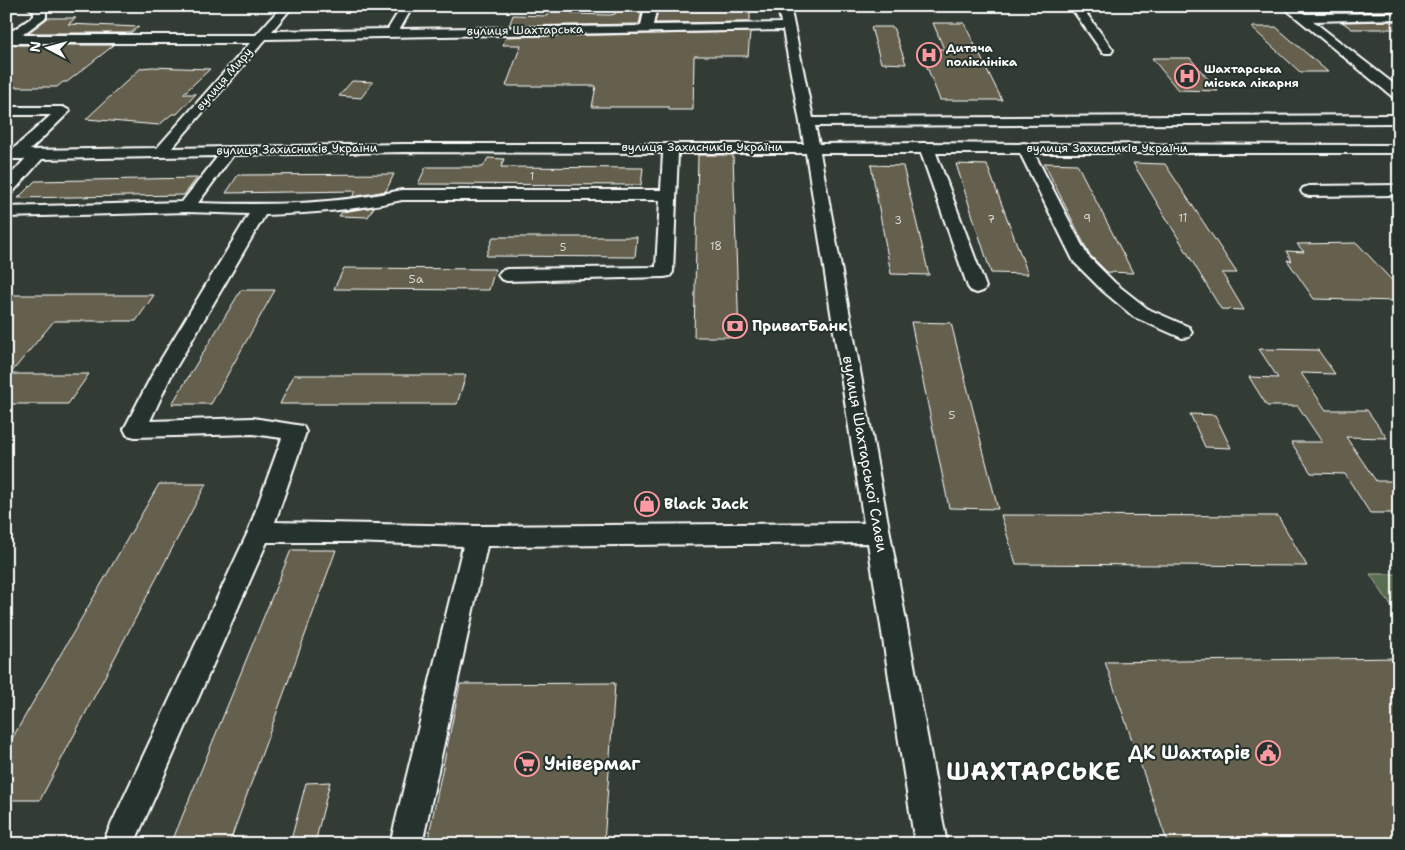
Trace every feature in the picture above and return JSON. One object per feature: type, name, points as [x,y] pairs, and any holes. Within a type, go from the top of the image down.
[{"type":"street","points":[[8,39],[40,17],[40,11],[32,6]]},
{"type":"street","name":"вулиця Миру","points":[[160,153],[288,6]]},
{"type":"street","points":[[392,32],[408,6]]},
{"type":"street","points":[[646,29],[651,6]]},
{"type":"street","points":[[1075,6],[1107,50]]},
{"type":"street","points":[[1286,6],[1399,95]]},
{"type":"street","name":"вулиця Шахтарська","points":[[8,39],[261,37],[392,32],[646,29],[786,16]]},
{"type":"street","name":"вулиця Шахтарської Слави","points":[[786,16],[812,147],[931,844]]},
{"type":"street","points":[[1302,18],[1399,16]]},
{"type":"street","points":[[6,111],[63,111],[11,155]]},
{"type":"street","points":[[806,122],[1399,120]]},
{"type":"street","points":[[507,275],[664,272],[671,147]]},
{"type":"street","name":"вулиця Захисників України","points":[[11,155],[230,150],[671,147],[1398,150]]},
{"type":"street","points":[[926,147],[977,287]]},
{"type":"street","points":[[1024,148],[1080,258],[1109,287],[1141,313],[1182,332]]},
{"type":"street","points":[[187,207],[230,150]]},
{"type":"street","points":[[6,190],[38,154]]},
{"type":"street","points":[[1309,191],[1399,190]]},
{"type":"street","points":[[6,212],[187,207],[260,210],[318,208],[370,202],[402,194],[667,196]]},
{"type":"street","points":[[118,844],[260,532],[295,432],[253,426],[135,429],[161,376],[260,210]]},
{"type":"street","points":[[260,532],[352,532],[477,536],[878,533]]},
{"type":"street","points":[[406,844],[477,536]]},
{"type":"green space","points":[[1370,574],[1399,574],[1399,618]]},
{"type":"building","points":[[551,6],[570,6],[569,10],[573,10],[572,14],[610,15],[615,14],[617,6],[643,6],[639,24],[509,26],[513,15],[548,16]]},
{"type":"building","points":[[659,6],[750,6],[750,22],[655,23]]},
{"type":"building","points":[[1316,6],[1399,6],[1399,11],[1325,12]]},
{"type":"building","points":[[48,18],[76,18],[68,24],[139,27],[130,33],[28,33]]},
{"type":"building","points":[[1399,21],[1399,29],[1352,29],[1342,22]]},
{"type":"building","name":"Дитяча поліклініка","points":[[933,23],[964,23],[1002,100],[940,100],[920,49],[944,49]]},
{"type":"building","points":[[871,27],[893,27],[906,64],[881,63]]},
{"type":"building","points":[[1251,27],[1276,27],[1328,72],[1300,72]]},
{"type":"building","points":[[750,32],[748,56],[694,56],[693,110],[669,110],[669,107],[592,107],[596,86],[506,86],[521,45],[503,45],[506,37]]},
{"type":"building","points":[[6,45],[114,45],[67,82],[63,82],[57,87],[6,87]]},
{"type":"building","points":[[1152,58],[1190,58],[1218,91],[1178,90]]},
{"type":"building","points":[[141,68],[210,69],[183,94],[196,94],[177,114],[172,114],[159,125],[86,119]]},
{"type":"building","points":[[352,81],[373,82],[361,98],[339,96]]},
{"type":"building","points":[[698,155],[733,155],[739,337],[694,337]]},
{"type":"building","points":[[488,158],[504,159],[501,167],[643,168],[641,185],[418,184],[426,167],[483,167]]},
{"type":"building","points":[[1044,163],[1077,164],[1133,273],[1107,272],[1089,254]]},
{"type":"building","points":[[1133,163],[1165,164],[1237,273],[1222,273],[1244,310],[1221,309]]},
{"type":"building","points":[[956,164],[987,165],[1028,274],[991,273]]},
{"type":"building","points":[[871,165],[903,166],[929,275],[891,274]]},
{"type":"building","points":[[394,174],[386,191],[352,197],[356,191],[226,193],[238,175]]},
{"type":"building","points":[[197,178],[184,195],[18,198],[35,181]]},
{"type":"building","points":[[374,207],[368,217],[339,216],[342,212]]},
{"type":"building","points":[[493,237],[637,237],[635,257],[486,256]]},
{"type":"building","points":[[1357,243],[1399,288],[1399,301],[1314,299],[1287,260],[1292,261],[1286,251],[1304,252],[1297,244]]},
{"type":"building","points":[[344,268],[495,269],[489,290],[334,289]]},
{"type":"building","points":[[241,290],[275,290],[211,404],[172,404]]},
{"type":"building","points":[[6,295],[154,295],[136,321],[54,321],[10,374],[89,374],[68,404],[6,404]]},
{"type":"building","points":[[911,322],[951,323],[998,509],[949,508]]},
{"type":"building","points":[[1259,349],[1318,350],[1335,374],[1301,373],[1326,410],[1367,410],[1387,438],[1346,437],[1376,481],[1399,481],[1399,513],[1370,513],[1345,474],[1311,473],[1291,442],[1322,442],[1298,406],[1267,406],[1249,377],[1278,378]]},
{"type":"building","points":[[294,375],[466,375],[457,404],[280,404]]},
{"type":"building","points":[[1190,414],[1215,415],[1231,448],[1205,447]]},
{"type":"building","points":[[159,484],[206,484],[40,800],[6,800],[6,749]]},
{"type":"building","points":[[1001,515],[1278,516],[1307,566],[1016,564]]},
{"type":"building","points":[[291,550],[336,550],[229,844],[171,844]]},
{"type":"building","name":"ДК Шахтарів","points":[[1399,658],[1399,844],[1168,844],[1105,662]]},
{"type":"building","name":"Універмаг","points":[[615,683],[604,844],[427,844],[460,684]]},
{"type":"building","points":[[330,782],[316,839],[291,840],[306,783]]},
{"type":"place","name":"Дитяча поліклініка","points":[[929,55]]},
{"type":"place","name":"Шахтарська міська лікарня","points":[[1187,76]]},
{"type":"place","name":"ПриватБанк","points":[[735,326]]},
{"type":"place","name":"Black Jack","points":[[647,504]]},
{"type":"place","name":"ДК Шахтарів","points":[[1268,753]]},
{"type":"place","name":"Універмаг","points":[[527,764]]},
{"type":"district","name":"ШАХТАРСЬКЕ","points":[[1034,772]]}]
